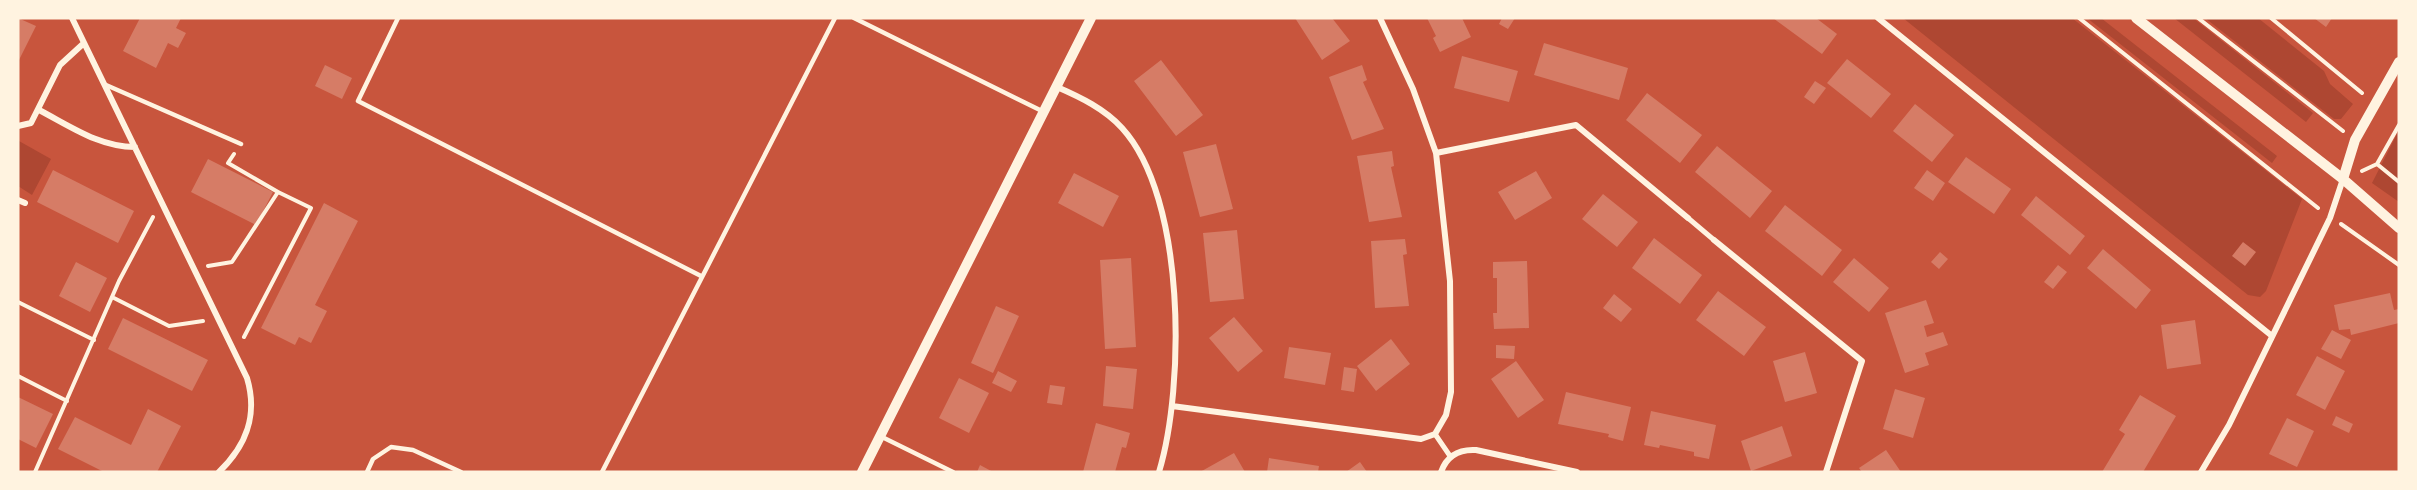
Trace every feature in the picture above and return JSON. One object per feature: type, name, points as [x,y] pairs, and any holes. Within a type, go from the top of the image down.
[{"type":"street","points":[[72,18],[247,378],[252,395],[253,414],[231,461],[219,472]]},
{"type":"street","points":[[862,472],[1091,18]]},
{"type":"street","points":[[1172,406],[1421,440],[1435,434],[1446,416],[1451,392],[1450,281],[1436,153],[1413,89],[1380,18]]},
{"type":"street","points":[[1878,18],[2272,336]]},
{"type":"street","points":[[2136,18],[2343,179],[2399,228]]},
{"type":"street","points":[[18,126],[31,123],[60,65],[84,43]]},
{"type":"street","points":[[2201,472],[2229,425],[2330,218],[2355,140],[2377,105],[2399,62]]},
{"type":"street","points":[[1057,87],[1088,101],[1122,128],[1142,157],[1164,216],[1176,315],[1172,406],[1167,446],[1159,472]]},
{"type":"street","points":[[39,110],[103,143],[135,147]]},
{"type":"street","points":[[1436,153],[1576,125],[1862,361],[1826,472]]},
{"type":"street","points":[[1435,434],[1450,456]]},
{"type":"street","points":[[1442,472],[1450,456],[1463,449],[1577,472]]},
{"type":"lane","points":[[398,18],[358,100],[701,276]]},
{"type":"lane","points":[[602,472],[835,18]]},
{"type":"lane","points":[[854,18],[1044,112]]},
{"type":"lane","points":[[106,85],[241,144]]},
{"type":"lane","points":[[880,436],[953,472]]},
{"type":"lane","points":[[367,472],[373,459],[391,447],[412,450],[460,472]]},
{"type":"path","points":[[2079,18],[2330,218],[2399,265]]},
{"type":"path","points":[[2198,18],[2355,140]]},
{"type":"path","points":[[2271,18],[2377,105]]},
{"type":"path","points":[[2343,179],[2378,164],[2399,125]]},
{"type":"path","points":[[233,352],[252,326],[311,208],[228,163],[241,144]]},
{"type":"path","points":[[2378,164],[2399,182]]},
{"type":"path","points":[[192,268],[232,262],[278,192]]},
{"type":"path","points":[[35,472],[112,297],[160,202]]},
{"type":"path","points":[[112,297],[169,326],[217,319]]},
{"type":"path","points":[[18,302],[94,340]]},
{"type":"path","points":[[18,376],[67,401]]},
{"type":"shaded area","points":[[1903,18],[2072,18],[2302,199],[2266,291],[2260,297],[2248,295]]},
{"type":"shaded area","points":[[2087,18],[2101,18],[2277,156],[2272,163]]},
{"type":"shaded area","points":[[2174,18],[2193,18],[2313,113],[2306,122]]},
{"type":"shaded area","points":[[2205,18],[2258,18],[2324,71],[2330,84],[2353,104],[2341,119],[2334,119]]},
{"type":"shaded area","points":[[2399,130],[2399,202],[2372,183]]},
{"type":"shaded area","points":[[19,141],[51,159],[32,195],[18,186]]},
{"type":"building","points":[[18,18],[36,26],[18,62]]},
{"type":"building","points":[[140,18],[181,18],[176,28],[186,33],[178,48],[168,43],[156,68],[123,51]]},
{"type":"building","points":[[1295,18],[1332,18],[1350,41],[1322,60]]},
{"type":"building","points":[[1427,18],[1462,18],[1471,37],[1440,52],[1433,38],[1436,36]]},
{"type":"building","points":[[1502,18],[1515,18],[1508,29],[1499,24]]},
{"type":"building","points":[[1773,18],[1816,18],[1837,34],[1822,54]]},
{"type":"building","points":[[2314,18],[2332,18],[2326,27]]},
{"type":"building","points":[[1544,43],[1628,68],[1619,100],[1534,75]]},
{"type":"building","points":[[1462,56],[1518,71],[1509,102],[1454,88]]},
{"type":"building","points":[[1847,59],[1891,94],[1871,118],[1827,83]]},
{"type":"building","points":[[1161,60],[1203,115],[1176,136],[1134,81]]},
{"type":"building","points":[[325,65],[352,78],[342,99],[315,86]]},
{"type":"building","points":[[1362,65],[1367,80],[1363,82],[1384,129],[1352,140],[1329,77]]},
{"type":"building","points":[[1815,81],[1826,88],[1814,104],[1804,97]]},
{"type":"building","points":[[1647,93],[1702,135],[1680,163],[1626,120]]},
{"type":"building","points":[[1915,104],[1954,135],[1932,162],[1893,131]]},
{"type":"building","points":[[1216,144],[1233,209],[1200,217],[1183,152]]},
{"type":"building","points":[[1717,146],[1772,191],[1750,218],[1695,172]]},
{"type":"building","points":[[1392,151],[1394,166],[1391,167],[1402,217],[1369,222],[1357,156]]},
{"type":"building","points":[[1966,157],[2011,189],[1994,214],[1948,182]]},
{"type":"building","points":[[208,159],[273,192],[256,225],[191,192]]},
{"type":"building","points":[[53,170],[134,211],[118,243],[37,202]]},
{"type":"building","points":[[1927,170],[1945,183],[1933,201],[1914,188]]},
{"type":"building","points":[[1536,171],[1552,198],[1515,220],[1498,192]]},
{"type":"building","points":[[1074,173],[1119,196],[1103,227],[1058,203]]},
{"type":"building","points":[[1603,194],[1638,222],[1617,247],[1582,219]]},
{"type":"building","points":[[2036,196],[2085,236],[2070,255],[2021,215]]},
{"type":"building","points":[[324,203],[358,221],[315,305],[327,311],[311,343],[299,337],[295,345],[261,328]]},
{"type":"building","points":[[1785,205],[1842,250],[1822,276],[1765,231]]},
{"type":"building","points":[[1237,230],[1244,299],[1210,302],[1203,233]]},
{"type":"building","points":[[1654,238],[1702,275],[1680,304],[1632,268]]},
{"type":"building","points":[[1405,239],[1407,254],[1403,255],[1409,306],[1375,308],[1371,241]]},
{"type":"building","points":[[2243,242],[2256,252],[2245,266],[2232,256]]},
{"type":"building","points":[[2103,249],[2151,290],[2136,309],[2087,268]]},
{"type":"building","points":[[1940,252],[1948,259],[1939,269],[1931,262]]},
{"type":"building","points":[[1131,258],[1136,347],[1105,349],[1100,260]]},
{"type":"building","points":[[1854,258],[1889,288],[1869,312],[1833,282]]},
{"type":"building","points":[[1527,261],[1529,328],[1494,329],[1493,313],[1497,313],[1497,278],[1493,278],[1493,262]]},
{"type":"building","points":[[76,262],[107,278],[90,312],[59,296]]},
{"type":"building","points":[[2058,265],[2067,272],[2053,289],[2044,282]]},
{"type":"building","points":[[1718,291],[1766,327],[1744,356],[1696,320]]},
{"type":"building","points":[[2390,293],[2394,310],[2399,309],[2399,323],[2351,335],[2350,329],[2339,330],[2334,305]]},
{"type":"building","points":[[1614,294],[1632,309],[1621,322],[1603,308]]},
{"type":"building","points":[[1926,300],[1934,323],[1924,326],[1927,337],[1943,332],[1948,345],[1925,353],[1929,365],[1905,373],[1885,313]]},
{"type":"building","points":[[996,306],[1019,316],[993,373],[971,363]]},
{"type":"building","points":[[1234,317],[1263,351],[1238,372],[1209,338]]},
{"type":"building","points":[[123,318],[208,360],[192,391],[108,349]]},
{"type":"building","points":[[2195,320],[2201,364],[2167,369],[2161,325]]},
{"type":"building","points":[[2332,330],[2351,340],[2341,359],[2321,349]]},
{"type":"building","points":[[1391,339],[1410,364],[1376,391],[1357,366]]},
{"type":"building","points":[[1496,345],[1515,346],[1514,359],[1496,358]]},
{"type":"building","points":[[1289,347],[1331,353],[1325,385],[1284,378]]},
{"type":"building","points":[[1805,352],[1817,393],[1785,402],[1773,361]]},
{"type":"building","points":[[2317,356],[2345,371],[2325,410],[2296,395]]},
{"type":"building","points":[[1516,361],[1544,400],[1518,418],[1491,379]]},
{"type":"building","points":[[1106,366],[1137,369],[1133,409],[1103,406]]},
{"type":"building","points":[[1344,367],[1357,369],[1354,392],[1341,390]]},
{"type":"building","points":[[998,371],[1017,381],[1011,392],[992,383]]},
{"type":"building","points":[[959,378],[989,393],[969,433],[939,418]]},
{"type":"building","points":[[1050,385],[1065,387],[1062,405],[1047,403]]},
{"type":"building","points":[[1895,389],[1925,398],[1913,438],[1883,429]]},
{"type":"building","points":[[1566,392],[1631,407],[1623,441],[1608,437],[1609,434],[1558,424]]},
{"type":"building","points":[[2140,395],[2176,416],[2143,472],[2102,472],[2125,434],[2119,430]]},
{"type":"building","points":[[18,397],[53,414],[36,448],[18,439]]},
{"type":"building","points":[[148,409],[181,426],[157,472],[104,472],[58,449],[75,417],[131,445]]},
{"type":"building","points":[[1651,411],[1716,425],[1709,459],[1694,456],[1694,452],[1660,445],[1659,448],[1644,445]]},
{"type":"building","points":[[2336,416],[2353,424],[2349,433],[2332,425]]},
{"type":"building","points":[[2287,418],[2314,431],[2297,467],[2269,454]]},
{"type":"building","points":[[1096,423],[1130,433],[1126,448],[1122,447],[1115,472],[1083,472]]},
{"type":"building","points":[[1782,426],[1792,456],[1751,471],[1741,441]]},
{"type":"building","points":[[1886,450],[1901,472],[1862,472],[1859,468]]},
{"type":"building","points":[[1234,453],[1245,472],[1200,472]]},
{"type":"building","points":[[1269,458],[1319,466],[1318,472],[1267,472]]},
{"type":"building","points":[[1360,462],[1367,472],[1346,472]]},
{"type":"building","points":[[980,465],[993,472],[977,472]]}]
